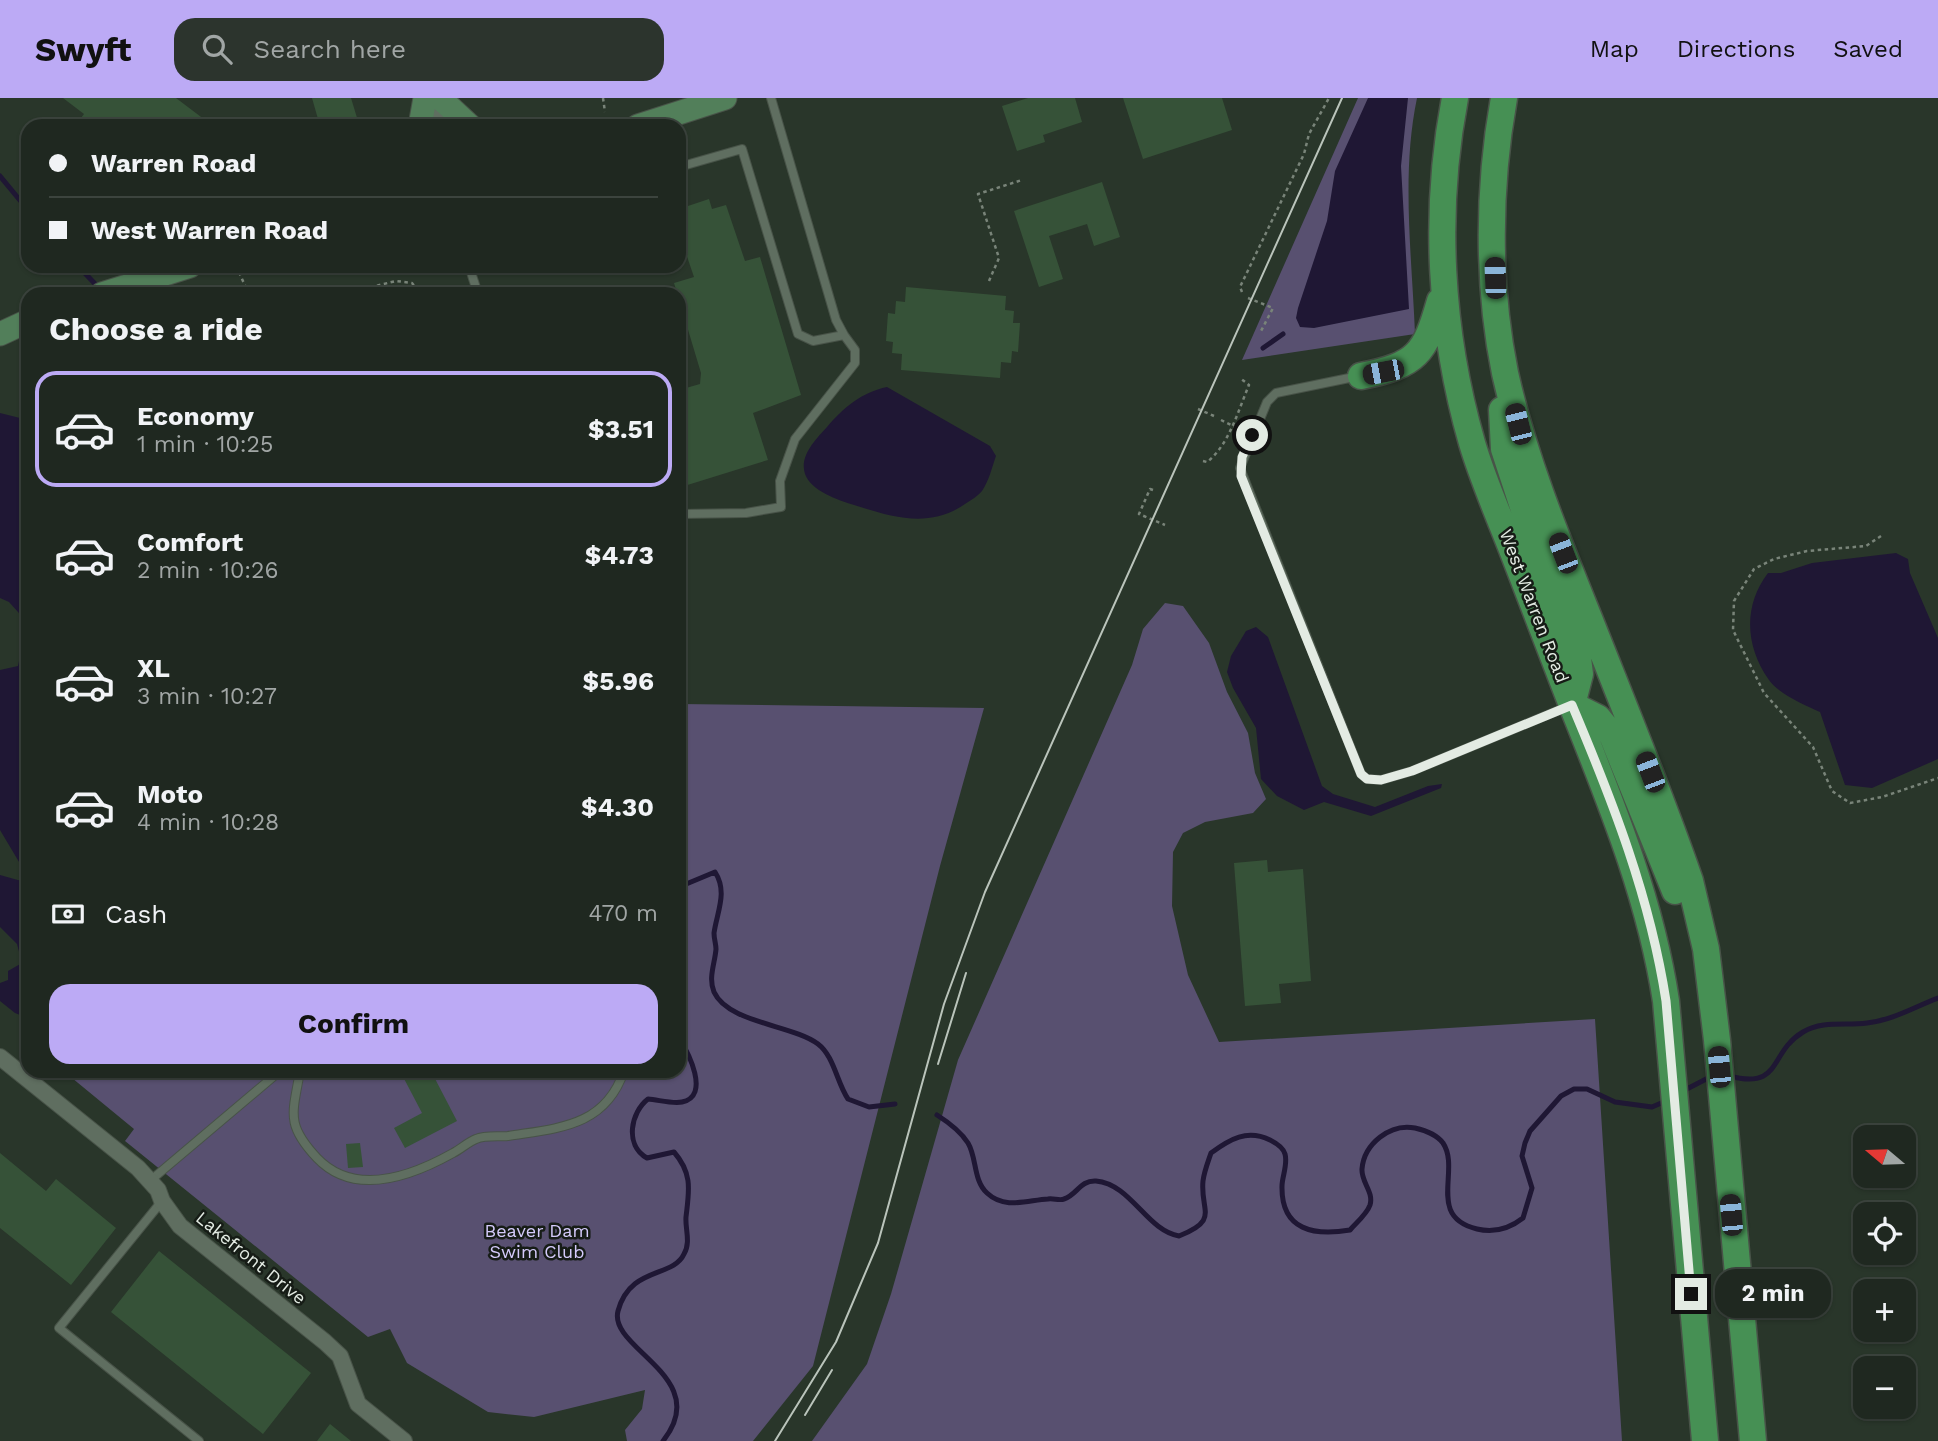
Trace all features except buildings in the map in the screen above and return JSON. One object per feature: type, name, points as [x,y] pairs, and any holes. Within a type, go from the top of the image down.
[{"type":"main road","points":[[421,119],[425,98]]},
{"type":"main road","points":[[440,98],[462,119]]},
{"type":"main road","points":[[660,119],[725,98]]},
{"type":"main road","name":"West Warren Road","points":[[1455,98],[1445,170],[1444,286],[1457,384],[1472,443],[1644,895],[1659,956],[1705,1441]]},
{"type":"main road","points":[[1504,98],[1494,172],[1493,229],[1504,449],[1532,534],[1577,650],[1580,674],[1572,705],[1598,718],[1612,735],[1670,875],[1713,1002]]},
{"type":"main road","points":[[124,287],[168,273]]},
{"type":"main road","points":[[1362,376],[1392,370],[1414,359],[1429,338],[1444,286]]},
{"type":"main road","points":[[1498,322],[1505,371],[1524,450],[1690,881],[1706,949],[1717,1040],[1753,1441]]},
{"type":"main road","points":[[0,334],[21,324]]},
{"type":"street","points":[[431,98],[437,119]]},
{"type":"street","name":"Lakefront Drive","points":[[0,1057],[21,1074]]},
{"type":"street","name":"Lakefront Drive","points":[[26,1078],[151,1181],[180,1226],[340,1356],[359,1404],[404,1441]]},
{"type":"lane","points":[[686,514],[747,513],[781,507],[780,481],[795,439],[855,363],[855,350],[836,320],[771,98]]},
{"type":"lane","points":[[686,165],[742,149],[798,334],[813,341],[844,335]]},
{"type":"lane","points":[[1362,376],[1276,394],[1267,402],[1240,468],[1361,774],[1367,779],[1381,780],[1412,771],[1572,705]]},
{"type":"lane","points":[[151,1181],[272,1078]]},
{"type":"lane","points":[[299,1078],[292,1119],[295,1129],[304,1145],[321,1162],[357,1182],[408,1173],[452,1154],[478,1138],[504,1136],[588,1119],[603,1108],[615,1093],[621,1078]]},
{"type":"lane","points":[[162,1201],[59,1328],[199,1441]]},
{"type":"path","points":[[603,98],[605,112]]},
{"type":"path","points":[[1242,292],[1240,287],[1304,154],[1309,134],[1329,98]]},
{"type":"path","points":[[989,281],[999,258],[978,194],[1022,180]]},
{"type":"path","points":[[372,287],[396,281],[412,283],[415,287]]},
{"type":"path","points":[[1248,298],[1273,308],[1260,333]]},
{"type":"path","points":[[1203,461],[1207,462],[1219,453],[1232,425],[1249,385],[1240,378]]},
{"type":"path","points":[[1198,409],[1214,416]]},
{"type":"path","points":[[1221,420],[1232,425]]},
{"type":"path","points":[[1153,490],[1150,489],[1139,514],[1165,525]]},
{"type":"path","points":[[1881,536],[1866,546],[1807,551],[1774,559],[1754,569],[1734,601],[1733,630],[1763,693],[1813,747],[1832,791],[1850,803],[1882,797],[1938,778]]},
{"type":"green space","points":[[1358,98],[1417,98],[1412,127],[1409,186],[1415,334],[1242,360]]},
{"type":"green space","points":[[1165,603],[1183,606],[1209,643],[1227,692],[1248,733],[1255,773],[1266,799],[1253,813],[1205,822],[1183,833],[1173,852],[1172,906],[1188,975],[1219,1042],[1595,1019],[1622,1441],[812,1441],[867,1364],[891,1294],[958,1060],[1132,665],[1143,629]]},
{"type":"green space","name":"Beaver Dam Swim Club","points":[[686,704],[984,708],[940,866],[813,1366],[753,1441],[627,1441],[625,1430],[642,1409],[645,1390],[534,1417],[488,1412],[407,1363],[390,1329],[368,1337],[125,1141],[134,1129],[72,1078],[686,1078]]},
{"type":"shaded area","points":[[1368,98],[1408,98],[1401,166],[1409,309],[1314,328],[1300,327],[1296,318],[1298,308],[1327,221],[1335,171]]},
{"type":"shaded area","points":[[887,387],[990,446],[996,456],[987,483],[979,495],[951,512],[938,516],[896,517],[840,500],[819,490],[808,480],[804,461],[818,437],[854,402]]},
{"type":"shaded area","points":[[0,413],[21,418],[21,615],[9,602],[0,598]]},
{"type":"shaded area","points":[[1896,553],[1908,559],[1910,573],[1938,638],[1938,759],[1872,788],[1845,785],[1820,712],[1779,690],[1761,667],[1752,640],[1751,612],[1754,599],[1768,573],[1781,573],[1812,563]]},
{"type":"shaded area","points":[[1256,627],[1268,637],[1322,786],[1333,794],[1375,807],[1428,786],[1442,784],[1441,788],[1371,816],[1324,802],[1304,810],[1277,796],[1261,779],[1256,728],[1227,672],[1231,656],[1246,631]]},
{"type":"shaded area","points":[[21,651],[21,865],[0,830],[0,670],[18,666]]},
{"type":"shaded area","points":[[0,875],[21,881],[21,959],[17,944],[0,927]]},
{"type":"shaded area","points":[[21,964],[21,1015],[0,1001],[0,983],[8,980],[8,971]]},
{"type":"waterway","points":[[0,176],[21,202]]},
{"type":"waterway","points":[[85,273],[98,287]]},
{"type":"waterway","points":[[1263,348],[1283,334]]},
{"type":"waterway","points":[[686,884],[715,872],[719,880],[721,895],[714,933],[716,949],[712,981],[714,992],[721,1002],[746,1017],[793,1032],[818,1044],[832,1062],[848,1099],[869,1107],[895,1104]]},
{"type":"waterway","points":[[1729,1076],[1746,1079],[1767,1074],[1792,1040],[1811,1028],[1877,1021],[1938,998]]},
{"type":"waterway","points":[[663,1441],[675,1419],[676,1399],[669,1382],[619,1325],[618,1311],[632,1286],[671,1267],[684,1254],[687,1245],[688,1183],[684,1168],[674,1152],[647,1158],[635,1145],[632,1128],[637,1112],[648,1099],[682,1102],[691,1098],[695,1091],[695,1073],[686,1051]]},
{"type":"waterway","points":[[1681,1092],[1712,1076]]},
{"type":"waterway","points":[[937,1115],[968,1143],[979,1182],[994,1198],[1009,1203],[1062,1200],[1082,1185],[1096,1181],[1119,1190],[1157,1226],[1179,1236],[1200,1225],[1204,1219],[1203,1181],[1211,1153],[1239,1137],[1254,1135],[1270,1140],[1284,1152],[1286,1162],[1282,1186],[1283,1201],[1287,1213],[1294,1221],[1313,1231],[1350,1230],[1370,1205],[1362,1169],[1368,1151],[1388,1132],[1406,1127],[1415,1128],[1437,1138],[1443,1143],[1448,1154],[1448,1192],[1453,1214],[1462,1223],[1489,1231],[1507,1227],[1523,1218],[1532,1188],[1522,1156],[1525,1143],[1530,1131],[1561,1096],[1574,1089],[1587,1089],[1615,1102],[1652,1107],[1666,1101]]},
{"type":"tram line","points":[[775,1441],[836,1342],[878,1243],[944,1004],[985,892],[1342,98]]},
{"type":"tram line","points":[[938,1064],[966,973]]},
{"type":"tram line","points":[[805,1415],[832,1370]]},
{"type":"route","points":[[1252,435],[1242,457],[1241,476],[1361,774],[1367,779],[1381,780],[1412,771],[1572,705],[1628,846],[1644,895],[1659,956],[1666,1001],[1691,1294]]}]
